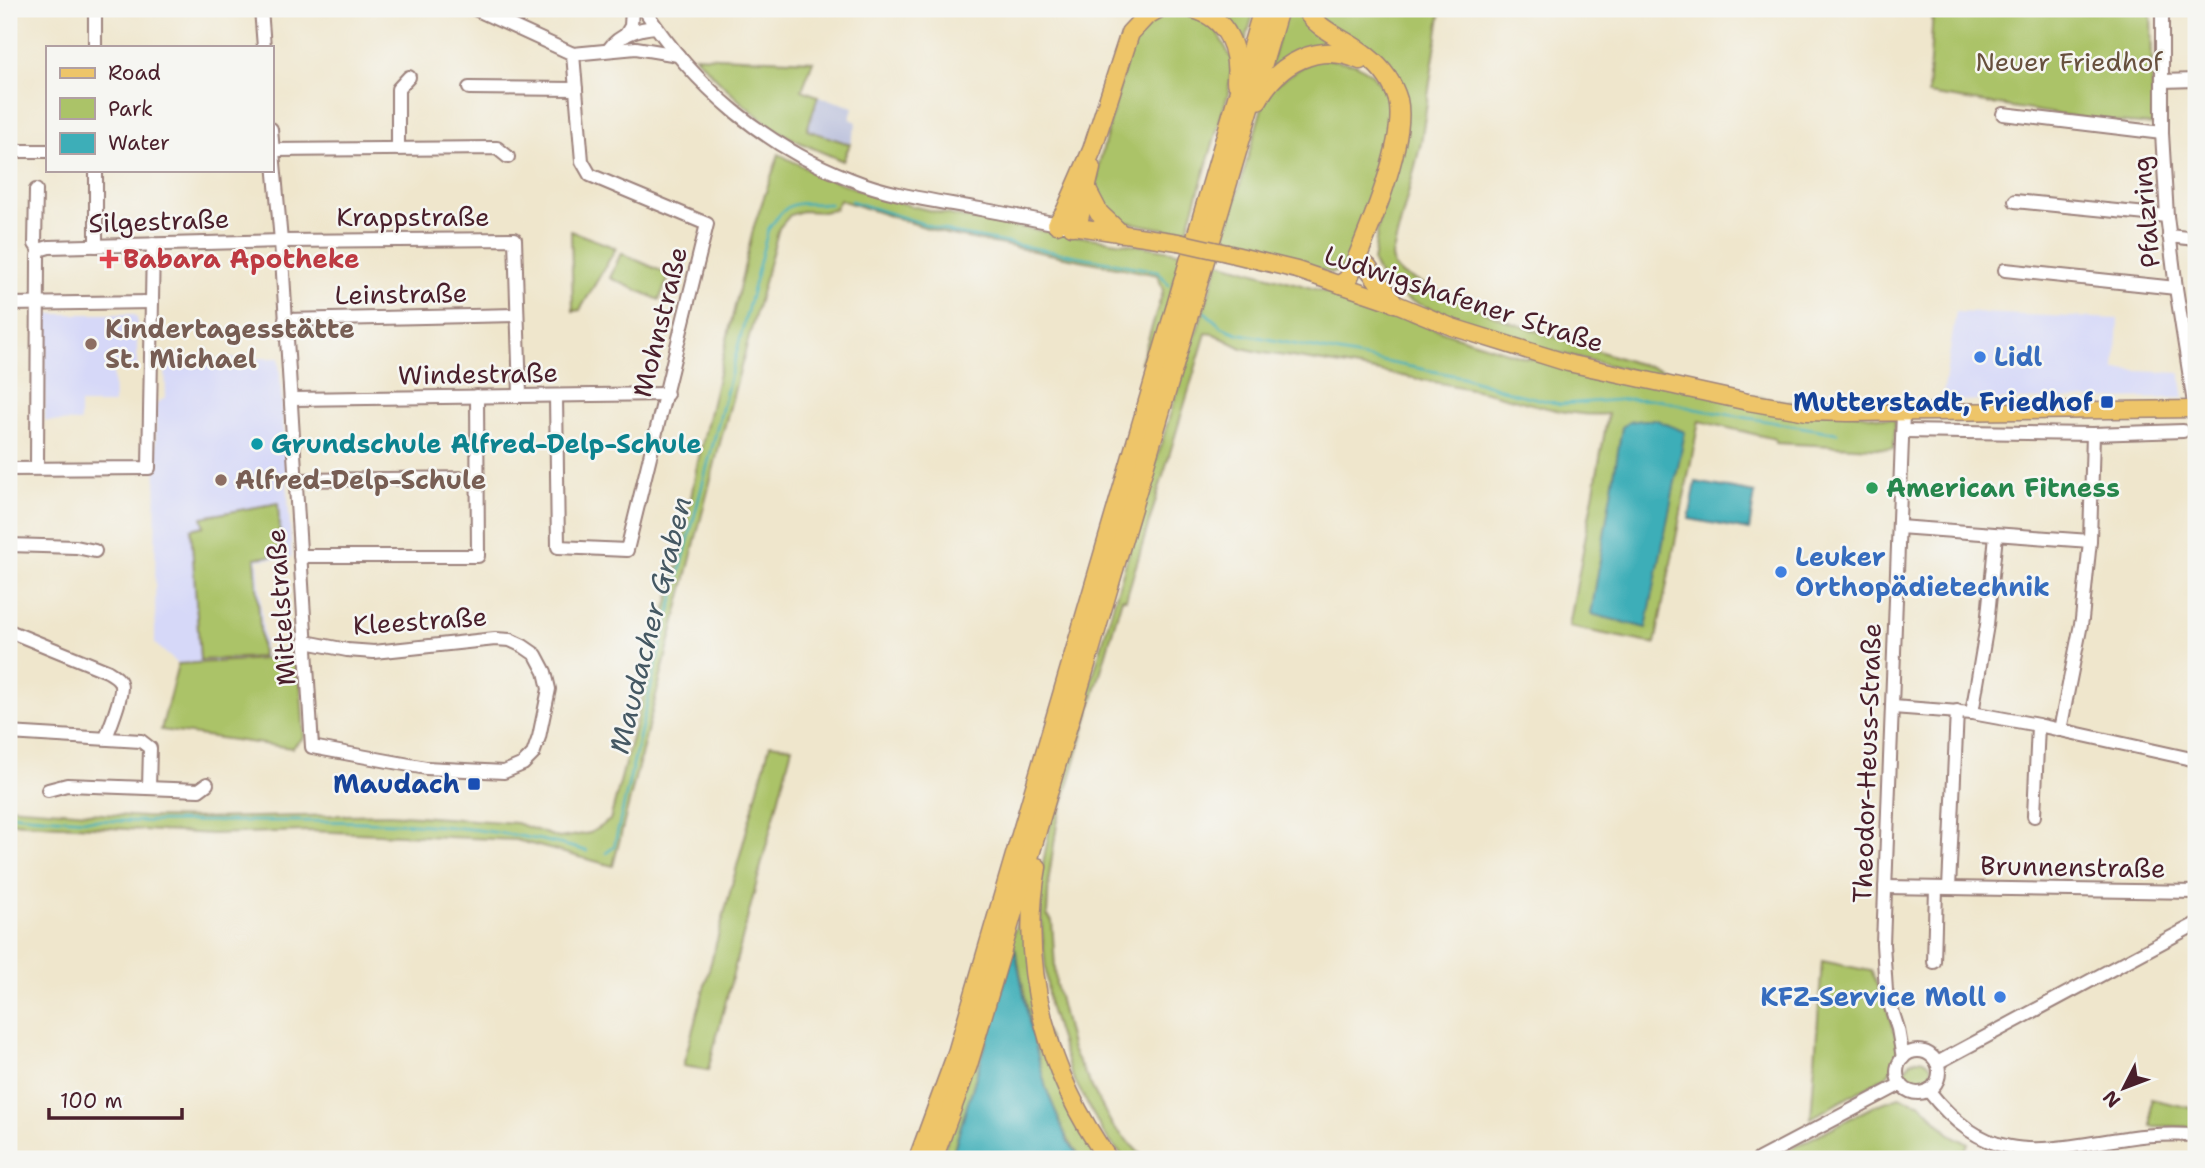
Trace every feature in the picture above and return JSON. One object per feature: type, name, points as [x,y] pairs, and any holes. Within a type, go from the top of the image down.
[{"type":"highway","points":[[1092,150],[1087,190],[1079,219],[1065,221],[1092,150],[1125,45],[1138,22],[1158,9]]},
{"type":"highway","points":[[1193,9],[1218,21],[1230,36],[1238,65],[1239,122]]},
{"type":"highway","points":[[933,1159],[968,1065],[1054,778],[1239,122],[1263,9]]},
{"type":"highway","points":[[918,1159],[957,1053],[1239,122],[1279,9]]},
{"type":"highway","points":[[1305,9],[1324,30],[1367,56],[1390,81],[1394,91],[1400,118],[1398,135],[1370,229],[1346,283],[1358,282],[1367,266],[1370,229]]},
{"type":"highway","points":[[1239,122],[1266,85],[1283,69],[1302,57],[1327,52],[1348,54],[1380,69]]},
{"type":"highway","points":[[1087,190],[1099,213],[1120,233]]},
{"type":"highway","points":[[1367,266],[1394,303]]},
{"type":"highway","points":[[1054,778],[1034,885],[1032,948],[1036,979],[1043,1018],[1059,1070],[1081,1116],[1108,1159]]},
{"type":"main road","name":"Ludwigshafener Straße","points":[[1065,221],[1178,242],[1346,283],[1452,327],[1599,370],[1807,412],[2196,411]]},
{"type":"street","points":[[95,9],[95,46]]},
{"type":"street","points":[[261,9],[264,46]]},
{"type":"street","points":[[475,9],[573,54],[609,49],[625,36],[642,28],[656,27]]},
{"type":"street","points":[[625,36],[631,26],[632,9]]},
{"type":"street","points":[[644,9],[678,55],[732,111],[782,146],[822,168],[880,189],[1065,221]]},
{"type":"street","name":"Pfalzring","points":[[2161,9],[2162,133],[2167,216],[2196,411]]},
{"type":"street","points":[[636,48],[649,38],[656,27]]},
{"type":"street","points":[[609,49],[614,52],[636,48],[678,55]]},
{"type":"street","name":"Mohnstraße","points":[[556,396],[558,547],[627,550],[707,223],[590,175],[582,161],[573,54]]},
{"type":"street","points":[[398,148],[398,89],[409,77]]},
{"type":"street","points":[[2162,82],[2196,80]]},
{"type":"street","points":[[469,88],[576,89]]},
{"type":"street","points":[[2003,114],[2162,133]]},
{"type":"street","points":[[273,150],[497,148],[508,157]]},
{"type":"street","points":[[9,151],[46,151]]},
{"type":"street","name":"Mittelstraße","points":[[273,160],[281,240],[312,747]]},
{"type":"street","points":[[96,172],[96,246]]},
{"type":"street","points":[[36,190],[36,244],[39,250],[37,468]]},
{"type":"street","points":[[2015,201],[2167,216]]},
{"type":"street","points":[[2169,236],[2196,239]]},
{"type":"street","name":"Krappstraße","points":[[281,240],[515,239],[520,396]]},
{"type":"street","name":"Silgestraße","points":[[39,250],[49,247],[281,240]]},
{"type":"street","points":[[9,469],[149,468],[153,244]]},
{"type":"street","points":[[2005,270],[2176,288]]},
{"type":"street","points":[[9,304],[152,302]]},
{"type":"street","name":"Leinstraße","points":[[285,320],[517,314]]},
{"type":"street","name":"Windestraße","points":[[290,399],[667,394]]},
{"type":"street","points":[[300,556],[478,556],[477,396]]},
{"type":"street","name":"Theodor-Heuss-Straße","points":[[1903,413],[1883,971],[1886,991],[1909,1055]]},
{"type":"street","points":[[1903,431],[2093,434],[2183,431]]},
{"type":"street","points":[[2060,730],[2082,619],[2090,541],[2093,434]]},
{"type":"street","points":[[295,480],[477,478]]},
{"type":"street","points":[[1899,527],[2090,541]]},
{"type":"street","points":[[1972,713],[1987,625],[1996,535]]},
{"type":"street","points":[[9,545],[76,547],[95,551]]},
{"type":"street","points":[[9,631],[107,671],[118,679],[121,683],[120,693],[106,738]]},
{"type":"street","name":"Kleestraße","points":[[306,642],[374,652],[495,639],[510,640],[536,655],[545,672],[549,689],[533,754],[523,764],[504,772],[426,768],[312,747]]},
{"type":"street","points":[[1893,707],[1972,713],[2196,760]]},
{"type":"street","name":"Brunnenstraße","points":[[1934,962],[1953,800],[1957,711]]},
{"type":"street","points":[[2034,816],[2038,725]]},
{"type":"street","points":[[9,733],[141,741],[150,748],[149,788]]},
{"type":"street","points":[[48,790],[67,785],[199,790],[207,784]]},
{"type":"street","name":"Brunnenstraße","points":[[1885,887],[2196,892]]},
{"type":"street","points":[[1937,1063],[2196,924]]},
{"type":"street","points":[[1928,1054],[1937,1063],[1937,1081],[1928,1090],[1911,1092],[1901,1084],[1898,1071],[1909,1055],[1928,1054]]},
{"type":"street","points":[[1759,1159],[1901,1084]]},
{"type":"street","points":[[1928,1090],[1955,1124],[1972,1137],[1998,1147],[2022,1152],[2045,1152],[2128,1137],[2196,1135]]},
{"type":"shaded area","points":[[818,96],[853,107],[850,119],[857,122],[850,144],[807,130]]},
{"type":"shaded area","points":[[1956,312],[2118,319],[2115,370],[2180,373],[2184,398],[1942,401]]},
{"type":"shaded area","name":"Kindertagesstätte St. Michael","points":[[49,314],[133,314],[137,318],[137,369],[113,371],[114,404],[80,404],[80,422],[45,421],[44,319]]},
{"type":"shaded area","name":"Alfred-Delp-Schule","points":[[279,358],[292,557],[258,560],[265,659],[178,664],[155,644],[156,404],[166,397],[165,359]]},
{"type":"green space","points":[[1206,9],[1255,9],[1241,55]]},
{"type":"green space","points":[[1286,9],[1300,9],[1337,48],[1266,81]]},
{"type":"green space","points":[[1310,9],[1441,9],[1421,143],[1392,256],[1394,267],[1401,274],[1509,322],[1677,374],[1670,380],[1542,349],[1406,299],[1380,277],[1373,262],[1380,213],[1405,98]]},
{"type":"green space","name":"Neuer Friedhof","points":[[1933,9],[2151,9],[2153,125],[2102,121],[1928,94]]},
{"type":"green space","points":[[1186,12],[1211,21],[1233,61],[1228,94],[1186,233],[1116,220],[1102,208],[1096,187],[1099,164],[1129,51],[1140,31],[1151,21],[1165,14]]},
{"type":"green space","points":[[695,56],[813,61],[802,90],[818,96],[807,130],[850,144],[843,161],[789,137],[763,120],[728,90]]},
{"type":"green space","points":[[1317,57],[1356,64],[1371,73],[1382,87],[1391,107],[1392,135],[1364,225],[1349,263],[1332,273],[1224,241],[1267,90]]},
{"type":"green space","points":[[779,154],[827,178],[876,196],[926,209],[1027,229],[1182,253],[1153,358],[1141,362],[1163,291],[1158,275],[946,234],[840,200],[835,209],[823,212],[802,211],[790,215],[779,228],[720,443],[613,866],[516,840],[309,831],[211,834],[9,822],[9,807],[144,817],[389,814],[516,823],[559,838],[590,833],[610,820],[681,553],[696,470],[754,226]]},
{"type":"green space","points":[[571,231],[616,248],[580,310],[573,311]]},
{"type":"green space","points":[[621,253],[670,275],[659,300],[610,278]]},
{"type":"green space","points":[[1219,262],[1351,299],[1523,357],[1895,420],[1894,449],[1775,443],[1775,439],[1699,421],[1655,644],[1569,627],[1608,414],[1560,411],[1454,386],[1264,353],[1242,348],[1214,334],[1206,333],[1126,599],[1122,598],[1057,824],[1049,877],[1047,915],[1052,921],[1056,984],[1072,1050],[1112,1125],[1145,1159],[1125,1159],[1105,1136],[1071,1074],[1049,1005],[1040,908],[1042,869],[1051,822],[1116,596]]},
{"type":"green space","points":[[278,503],[281,555],[255,558],[262,657],[200,660],[191,529],[204,526],[202,517]]},
{"type":"green space","points":[[299,657],[304,737],[292,748],[161,730],[178,664]]},
{"type":"green space","points":[[770,744],[792,747],[708,1070],[683,1066]]},
{"type":"green space","points":[[1023,903],[1027,913],[1037,1013],[1103,1159],[1082,1159],[1055,1113],[1038,1059],[1015,949],[951,1159],[941,1159]]},
{"type":"green space","points":[[1822,961],[1871,971],[1893,1025],[1897,1057],[1886,1076],[1811,1118]]},
{"type":"green space","points":[[1919,1059],[1928,1063],[1932,1072],[1928,1081],[1919,1085],[1910,1081],[1906,1072],[1910,1063]]},
{"type":"green space","points":[[1899,1097],[1921,1104],[1949,1133],[1968,1144],[1960,1159],[1771,1159],[1874,1106]]},
{"type":"green space","points":[[2151,1099],[2196,1109],[2196,1127],[2151,1126]]},
{"type":"water","points":[[1657,420],[1685,432],[1646,628],[1591,614],[1622,427],[1629,422]]},
{"type":"water","points":[[1696,482],[1755,493],[1749,530],[1689,519]]},
{"type":"water","points":[[1015,948],[1029,1022],[1046,1088],[1068,1142],[1082,1159],[951,1159]]},
{"type":"waterway","points":[[851,201],[953,233],[1158,271],[1169,285]]},
{"type":"waterway","name":"Maudacher Graben","points":[[606,853],[614,847],[655,669],[768,230],[788,207],[830,204]]},
{"type":"waterway","points":[[1205,312],[1222,327],[1237,333],[1463,377],[1560,404],[1631,399],[1661,400],[1695,409],[1837,433]]},
{"type":"waterway","name":"Maudacher Graben","points":[[9,814],[153,821],[372,822],[444,826],[516,835],[587,851]]},
{"type":"place","name":"Babara Apotheke","points":[[109,259]]},
{"type":"place","name":"Kindertagesstätte St. Michael","points":[[91,344]]},
{"type":"place","name":"Lidl","points":[[1980,357]]},
{"type":"place","name":"Mutterstadt, Friedhof","points":[[2107,402]]},
{"type":"place","name":"Grundschule Alfred-Delp-Schule","points":[[257,444]]},
{"type":"place","name":"Alfred-Delp-Schule","points":[[221,480]]},
{"type":"place","name":"American Fitness","points":[[1872,488]]},
{"type":"place","name":"Leuker Orthopädietechnik","points":[[1781,572]]},
{"type":"place","name":"Maudach","points":[[474,784]]},
{"type":"place","name":"KFZ-Service Moll","points":[[2000,997]]}]
